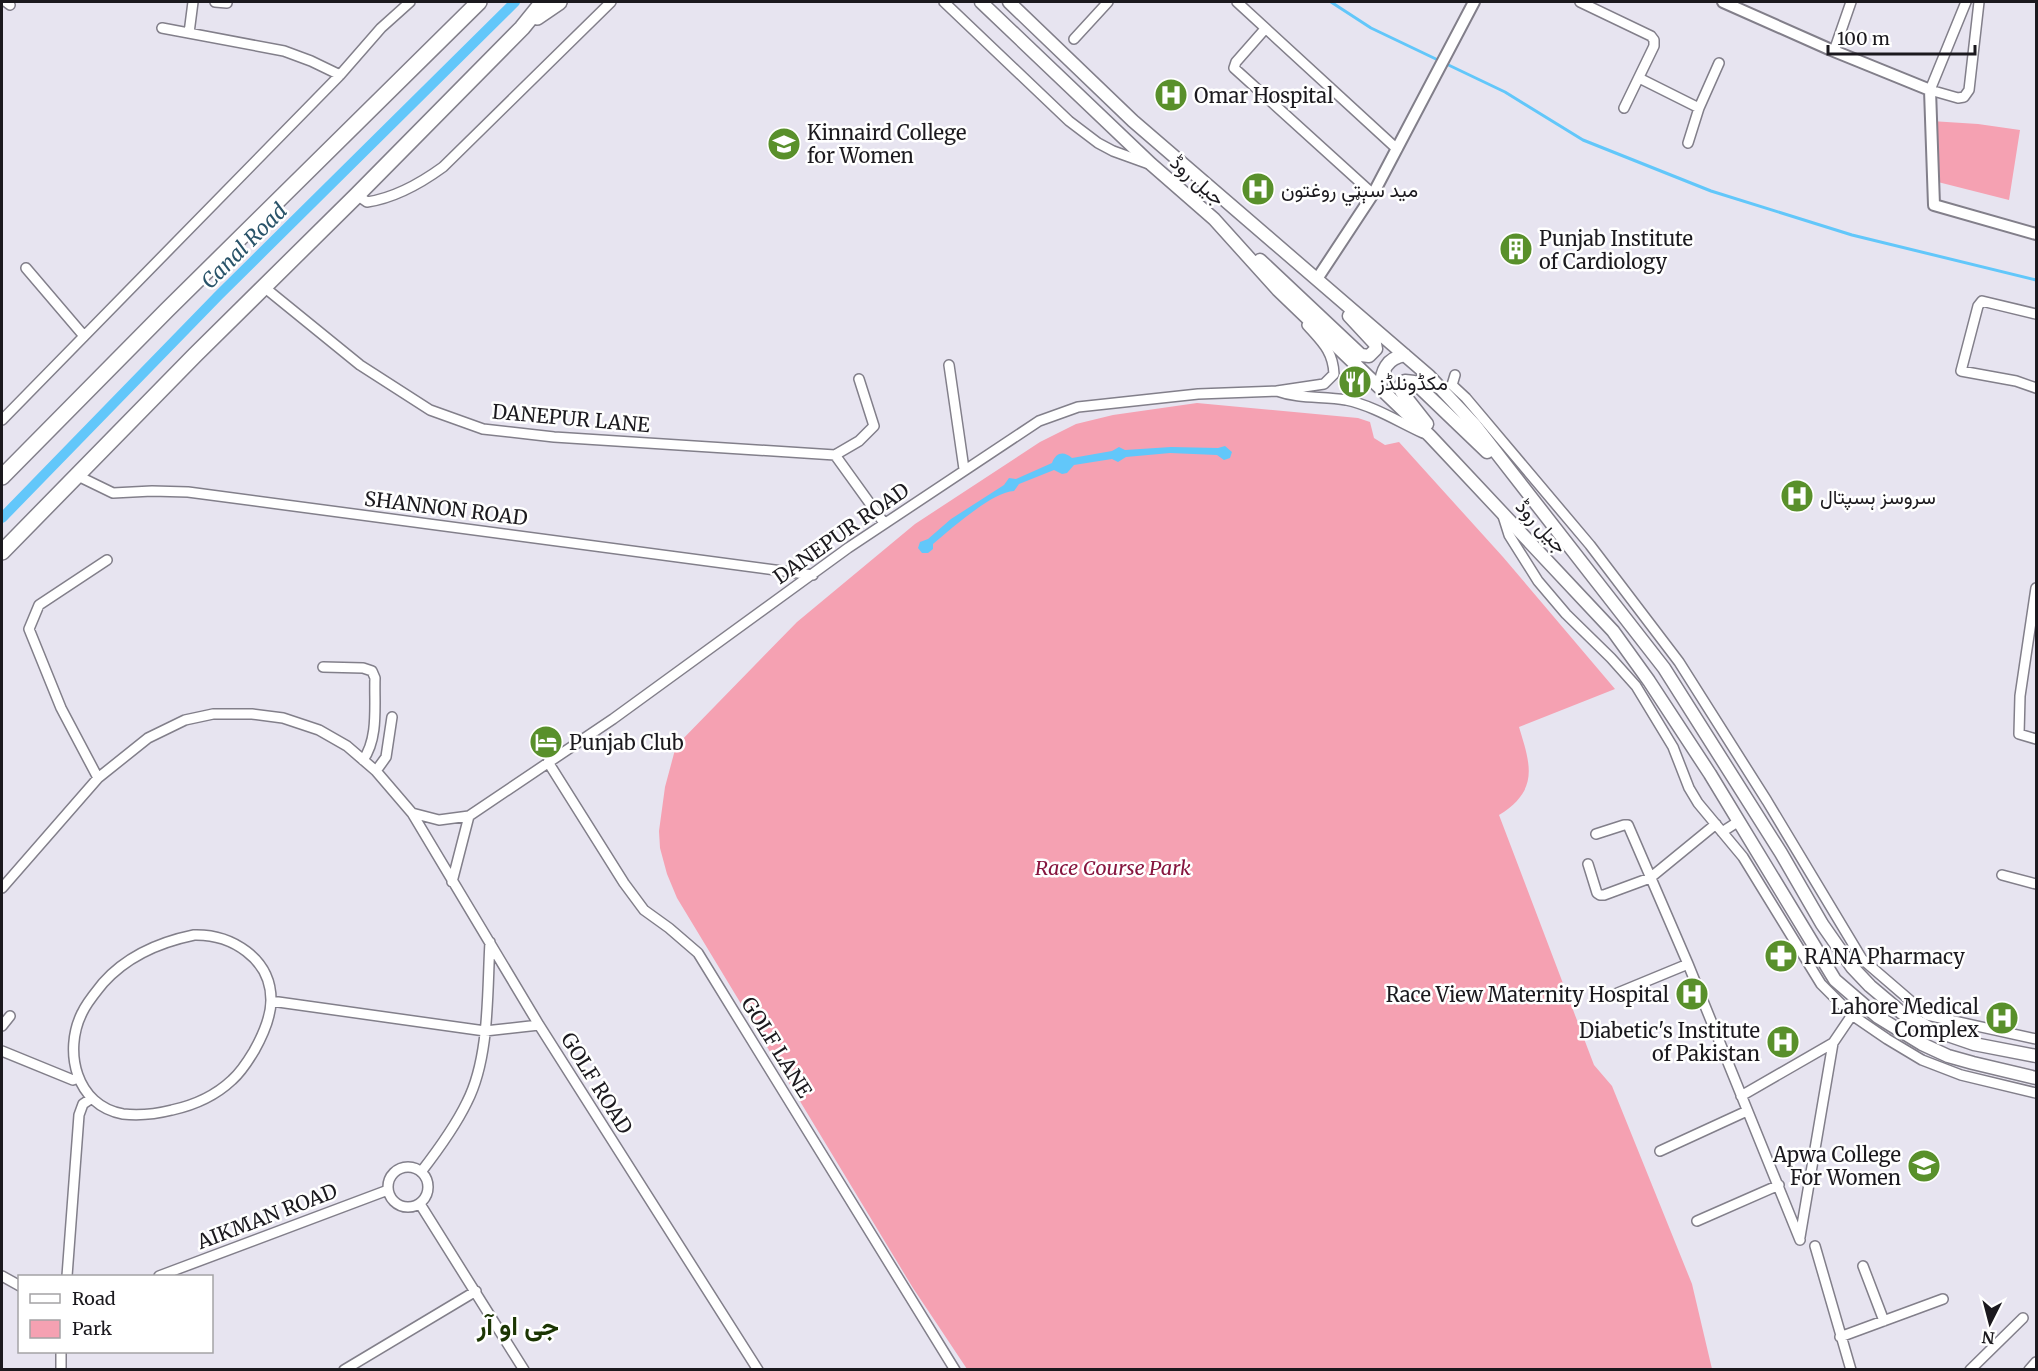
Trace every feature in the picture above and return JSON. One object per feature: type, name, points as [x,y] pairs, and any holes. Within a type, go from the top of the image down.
[{"type":"highway","points":[[433,47],[470,2]]},
{"type":"highway","points":[[2,477],[479,2]]},
{"type":"highway","points":[[2,552],[522,28],[543,2]]},
{"type":"highway","points":[[522,28],[559,2]]},
{"type":"main road","name":"جیل روڈ","points":[[981,2],[1151,164],[1214,219],[1278,290],[1478,485],[1613,631],[1655,690],[1739,822],[1835,980],[1863,1005],[1899,1031],[1948,1056],[2037,1078]]},
{"type":"main road","name":"جیل روڈ","points":[[1009,2],[1133,121],[1429,376],[1474,424],[1664,668],[1781,853],[1822,924],[1858,973],[1887,1002],[1933,1030],[1974,1044],[2037,1056]]},
{"type":"main road","points":[[1214,219],[1277,274],[1361,355],[1374,354],[1375,344],[1327,293],[1317,279]]},
{"type":"main road","points":[[1380,388],[1385,367],[1398,356],[1405,355]]},
{"type":"main road","points":[[1478,485],[1403,394],[1400,388],[1405,381],[1414,382],[1514,477]]},
{"type":"street","points":[[189,33],[193,2]]},
{"type":"street","points":[[215,2],[227,3]]},
{"type":"street","points":[[2,420],[340,75],[381,28],[410,2]]},
{"type":"street","points":[[357,195],[367,202],[390,196],[415,185],[443,167],[611,2]]},
{"type":"street","points":[[944,2],[1069,121],[1098,143],[1113,151],[1151,164]]},
{"type":"street","points":[[1074,39],[1108,2]]},
{"type":"street","points":[[1237,2],[1397,149]]},
{"type":"street","points":[[1317,279],[1373,194],[1472,2]]},
{"type":"street","points":[[1580,2],[1651,36],[1654,40],[1654,46],[1624,108]]},
{"type":"street","points":[[1723,2],[1834,51],[1930,90],[1958,98],[1964,97],[1969,90],[1979,2]]},
{"type":"street","points":[[1834,51],[1851,2]]},
{"type":"street","points":[[1966,2],[1930,90],[1934,205],[2037,234]]},
{"type":"street","points":[[162,28],[284,51],[340,75]]},
{"type":"street","points":[[1265,29],[1236,62],[1234,68],[1373,194]]},
{"type":"street","points":[[1688,143],[1699,108],[1719,63]]},
{"type":"street","points":[[1639,78],[1699,108]]},
{"type":"street","points":[[26,268],[84,336]]},
{"type":"street","name":"DANEPUR LANE","points":[[264,287],[360,364],[430,410],[483,429],[835,455]]},
{"type":"street","name":"DANEPUR ROAD","points":[[469,816],[613,719],[848,548],[1039,420],[1078,407],[1198,394],[1277,391],[1324,384],[1334,375],[1329,350],[1278,290]]},
{"type":"street","points":[[2037,314],[1982,301],[1978,306],[1961,371],[2016,381],[2037,388]]},
{"type":"street","points":[[949,365],[964,470]]},
{"type":"street","points":[[1455,375],[1452,385],[1590,545],[1679,662],[1767,801],[1862,959],[1927,1014],[2037,1039]]},
{"type":"street","points":[[859,379],[874,426],[859,441],[835,455],[884,523]]},
{"type":"street","name":"DANEPUR ROAD","points":[[1277,391],[1289,395],[1344,400],[1369,406],[1430,436]]},
{"type":"street","name":"SHANNON ROAD","points":[[78,476],[113,493],[188,492],[813,575]]},
{"type":"street","points":[[1502,512],[1509,535],[1538,581],[1566,614],[1636,686],[1673,747],[1689,788],[1698,803],[1743,857],[1821,984],[1852,1015],[1922,1060],[1961,1075],[2037,1093]]},
{"type":"street","points":[[98,778],[61,708],[29,629],[39,605],[107,560]]},
{"type":"street","points":[[2037,588],[2020,696],[2019,734],[2037,739]]},
{"type":"street","points":[[323,666],[363,668],[372,671],[375,678],[373,733],[370,751],[363,759]]},
{"type":"street","points":[[2,888],[98,778],[148,738],[185,720],[213,714],[252,714],[283,718],[319,730],[347,746],[363,759],[412,813],[439,820],[469,816],[452,882]]},
{"type":"street","points":[[376,771],[386,757],[392,717]]},
{"type":"street","name":"GOLF LANE","points":[[548,762],[624,883],[644,910],[698,953],[955,1370]]},
{"type":"street","name":"GOLF ROAD","points":[[412,813],[539,1025],[758,1370]]},
{"type":"street","points":[[1588,864],[1600,895],[1650,878],[1719,828],[1739,822]]},
{"type":"street","points":[[1596,834],[1628,825],[1688,964],[1800,1240],[1833,1043],[1852,1015]]},
{"type":"street","points":[[2002,875],[2037,884]]},
{"type":"street","points":[[194,935],[210,935],[247,950],[256,959],[264,973],[270,988],[271,1001],[268,1023],[250,1058],[233,1079],[207,1098],[188,1106],[143,1115],[119,1113],[92,1098],[77,1077],[73,1041],[81,1014],[86,1006],[105,981],[150,948],[168,940],[194,935]]},
{"type":"street","points":[[421,1172],[453,1127],[468,1101],[478,1071],[485,1031],[490,942]]},
{"type":"street","points":[[1608,997],[1688,964]]},
{"type":"street","points":[[271,1001],[485,1031],[539,1025]]},
{"type":"street","points":[[2,1026],[10,1016]]},
{"type":"street","points":[[1741,1096],[1833,1043]]},
{"type":"street","points":[[2,1051],[73,1080],[77,1077]]},
{"type":"street","points":[[66,1275],[79,1115],[83,1104],[92,1098]]},
{"type":"street","points":[[1660,1151],[1747,1111]]},
{"type":"street","points":[[410,1167],[421,1172],[428,1183],[428,1192],[416,1207],[406,1208],[396,1204],[389,1197],[388,1190],[390,1177],[395,1171],[410,1167]]},
{"type":"street","points":[[1697,1221],[1779,1185]]},
{"type":"street","name":"AIKMAN ROAD","points":[[162,1275],[388,1190]]},
{"type":"street","points":[[420,1203],[524,1370]]},
{"type":"street","points":[[1815,1246],[1851,1370]]},
{"type":"street","points":[[1863,1266],[1884,1321]]},
{"type":"street","points":[[2,1276],[18,1285]]},
{"type":"street","points":[[344,1370],[476,1291]]},
{"type":"street","points":[[1840,1337],[1943,1299]]},
{"type":"street","points":[[1970,1370],[2023,1317]]},
{"type":"street","points":[[61,1353],[61,1370]]},
{"type":"street","points":[[2029,1370],[2037,1362]]},
{"type":"green space","points":[[1931,121],[2020,130],[2009,200],[1930,180]]},
{"type":"green space","name":"Race Course Park","points":[[1197,403],[1358,418],[1370,422],[1374,438],[1385,445],[1399,442],[1503,557],[1615,689],[1519,727],[1527,754],[1526,786],[1512,806],[1499,815],[1594,1065],[1612,1086],[1692,1284],[1712,1369],[967,1369],[913,1288],[677,898],[660,848],[659,831],[665,787],[676,746],[797,622],[915,524],[1040,442],[1076,424],[1113,415]]},
{"type":"water","points":[[1225,446],[1232,452],[1230,458],[1224,460],[1217,455],[1170,453],[1126,457],[1118,462],[1112,459],[1074,465],[1067,473],[1062,474],[1054,470],[1019,484],[1014,491],[983,504],[933,544],[933,549],[928,553],[922,553],[918,548],[920,542],[928,539],[951,519],[1004,485],[1009,478],[1016,479],[1052,463],[1061,454],[1072,458],[1112,451],[1119,447],[1125,450]]},
{"type":"waterway","name":"Canal Road","points":[[2,518],[219,295],[515,2]]},
{"type":"waterway","points":[[1331,2],[1371,28],[1505,92],[1583,140],[1711,191],[1852,235],[2036,280]]},
{"type":"place","name":"Omar Hospital","points":[[1171,95]]},
{"type":"place","name":"Kinnaird College for Women","points":[[784,144]]},
{"type":"place","name":"مید سېټي روغتون","points":[[1258,189]]},
{"type":"place","name":"Punjab Institute of Cardiology","points":[[1516,249]]},
{"type":"place","name":"مکڈونلڈز","points":[[1355,382]]},
{"type":"place","name":"سروسز ہسپتال","points":[[1797,496]]},
{"type":"place","name":"Punjab Club","points":[[546,742]]},
{"type":"place","name":"RANA Pharmacy","points":[[1781,956]]},
{"type":"place","name":"Race View Maternity Hospital","points":[[1692,994]]},
{"type":"place","name":"Lahore Medical Complex","points":[[2002,1018]]},
{"type":"place","name":"Diabetic's Institute of Pakistan","points":[[1783,1042]]},
{"type":"place","name":"Apwa College For Women","points":[[1924,1166]]},
{"type":"district","name":"جی او آر","points":[[518,1325]]}]
